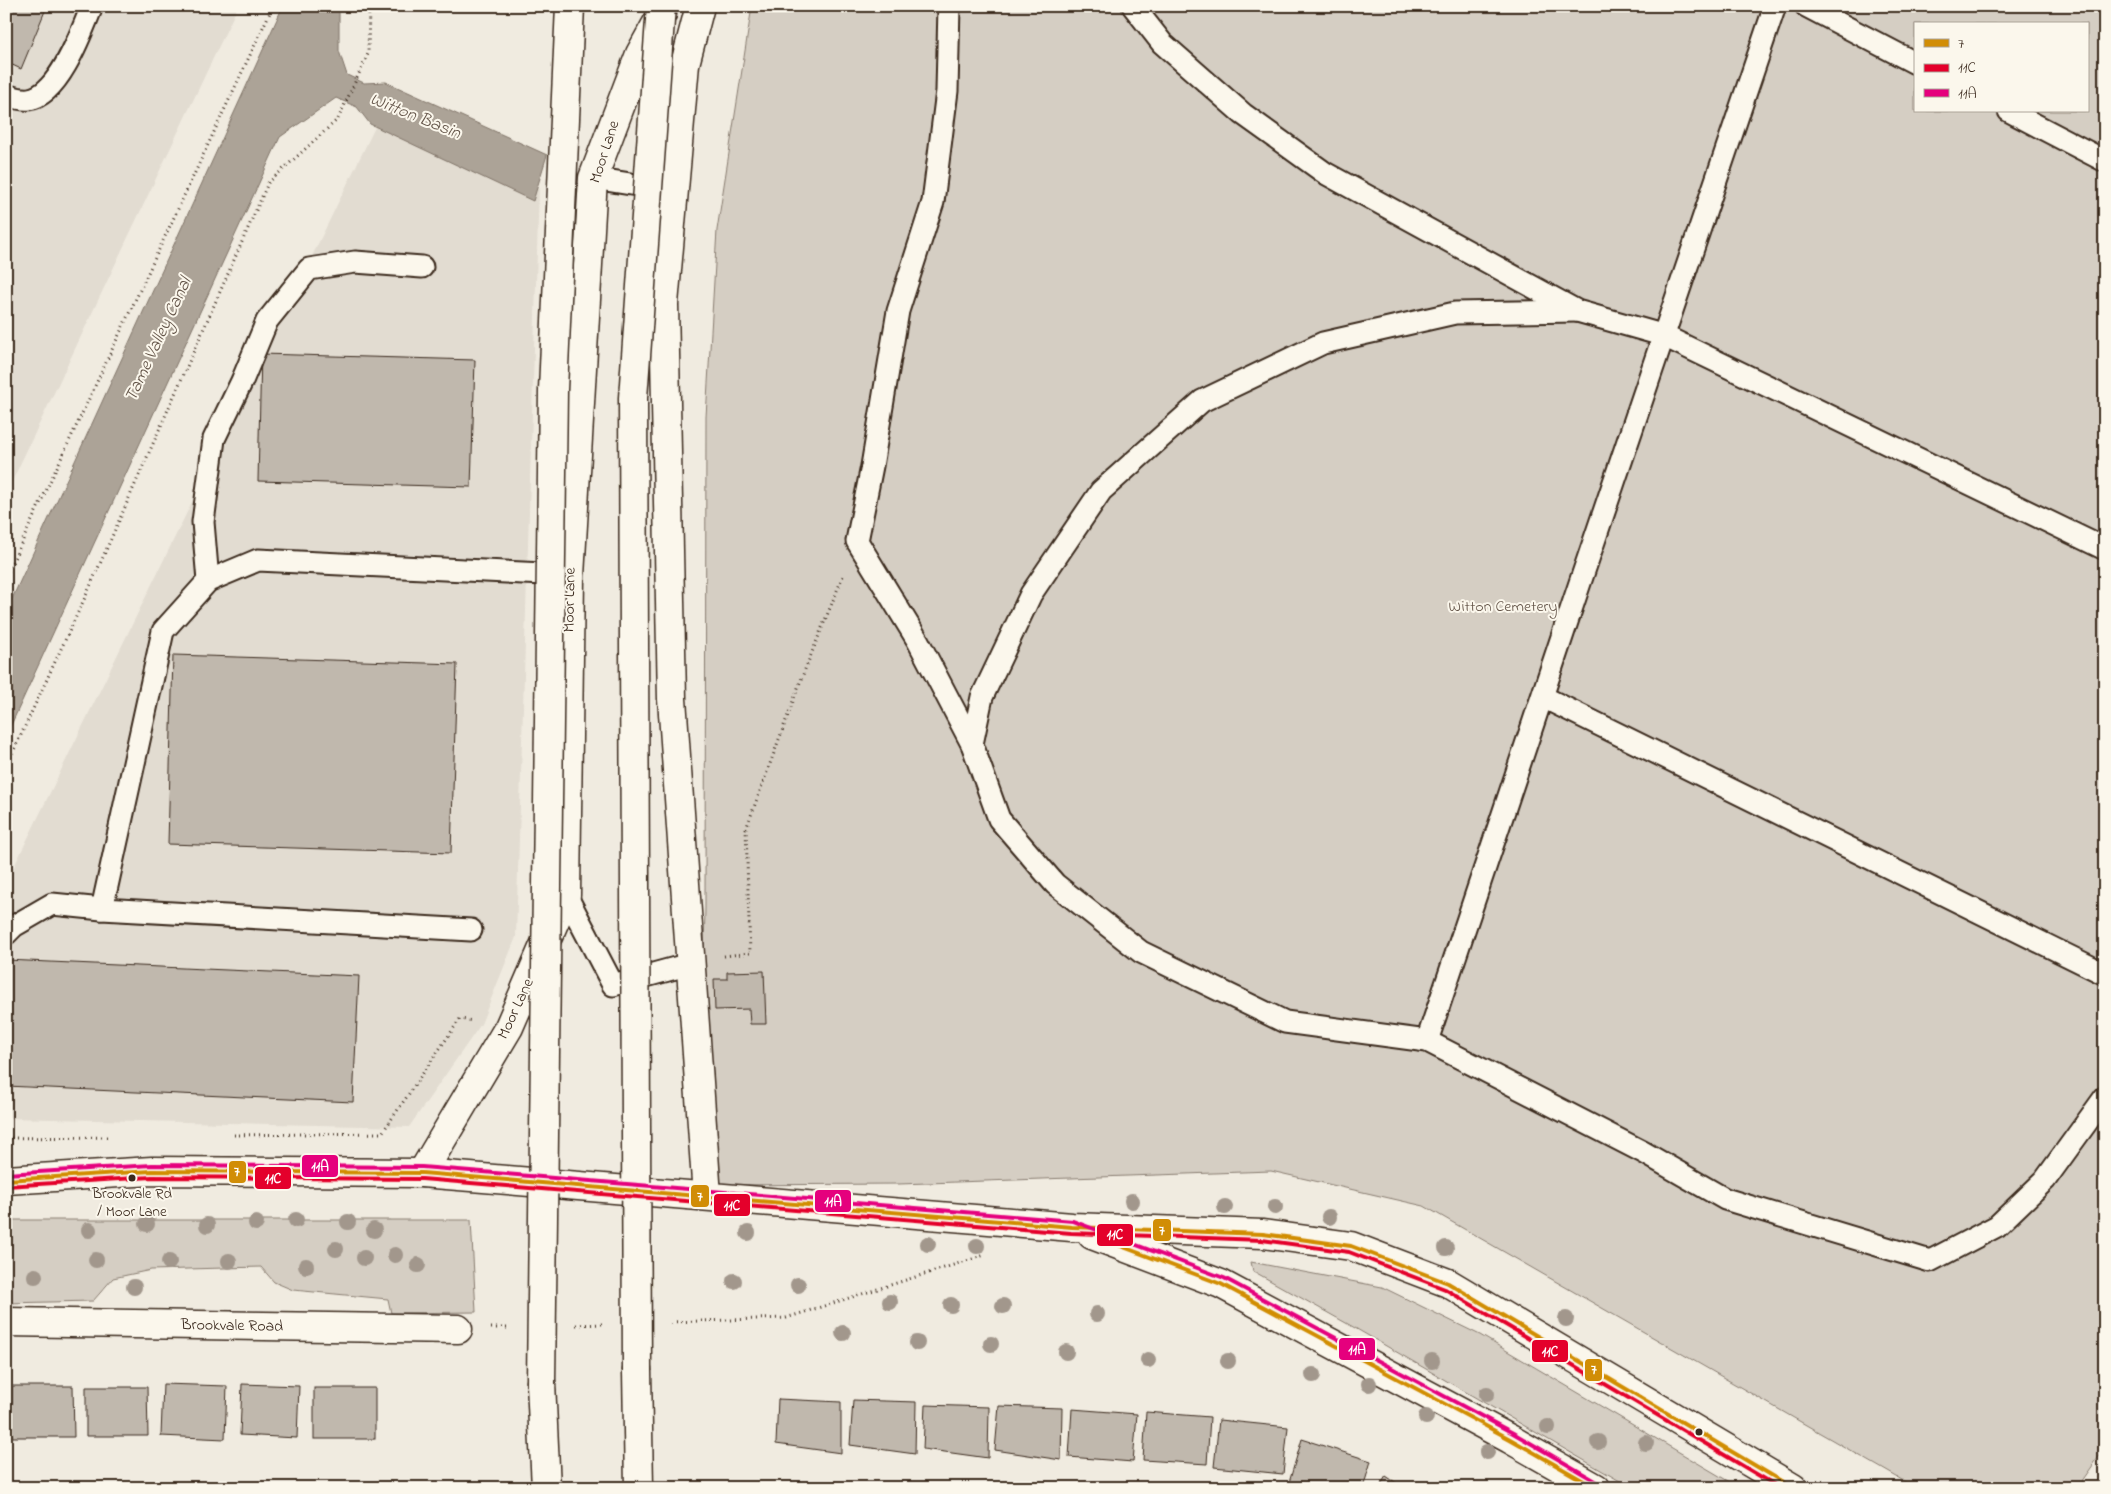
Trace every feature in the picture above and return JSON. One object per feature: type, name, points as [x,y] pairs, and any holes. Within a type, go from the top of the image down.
[{"type":"main road","points":[[546,1488],[541,1383],[553,390],[570,6]]},
{"type":"main road","points":[[639,1488],[633,398],[660,6]]},
{"type":"main road","name":"Moor Lane","points":[[422,1173],[509,1027],[566,895],[570,576],[593,178],[640,54],[667,6]]},
{"type":"main road","points":[[700,6],[685,64],[664,304],[672,699],[707,1196]]},
{"type":"main road","points":[[6,1180],[152,1171],[422,1173],[1072,1227],[1263,1234],[1351,1246],[1448,1283],[1793,1488]]},
{"type":"main road","points":[[1072,1227],[1221,1284],[1510,1439],[1596,1488]]},
{"type":"main road","name":"Brookvale Road","points":[[6,1322],[458,1329]]},
{"type":"lane","points":[[6,95],[29,99],[44,92],[61,73],[92,6]]},
{"type":"lane","points":[[949,6],[947,91],[933,202],[898,311],[857,542],[918,641],[972,744],[999,819],[1055,884],[1141,952],[1285,1022],[1427,1041],[1643,1152],[1725,1199],[1930,1261],[1997,1226],[2045,1180],[2105,1097]]},
{"type":"lane","points":[[1133,6],[1162,43],[1243,114],[1325,174],[1577,311],[1662,335],[2105,549]]},
{"type":"lane","points":[[1427,1041],[1662,335],[1775,6]]},
{"type":"lane","points":[[1806,6],[1914,61]]},
{"type":"lane","points":[[2011,112],[2105,160]]},
{"type":"lane","points":[[593,178],[674,190]]},
{"type":"lane","points":[[208,581],[203,522],[214,438],[242,381],[267,321],[309,269],[355,262],[422,267]]},
{"type":"lane","points":[[972,744],[982,697],[1031,594],[1100,491],[1202,401],[1323,344],[1455,313],[1577,311]]},
{"type":"lane","points":[[102,909],[163,631],[208,581],[258,560],[570,576]]},
{"type":"lane","points":[[1543,697],[2105,974]]},
{"type":"lane","points":[[566,895],[613,985],[690,964]]},
{"type":"lane","points":[[6,934],[14,926],[52,904],[102,909],[471,930]]},
{"type":"path","points":[[6,576],[273,6]]},
{"type":"path","points":[[6,767],[88,591],[268,183],[338,119],[368,54],[369,6]]},
{"type":"path","points":[[690,964],[714,957],[750,953],[746,829],[802,677],[857,542]]},
{"type":"path","points":[[233,1135],[382,1133],[460,1018],[509,1027]]},
{"type":"path","points":[[6,1138],[114,1137]]},
{"type":"path","points":[[666,1322],[786,1318],[989,1254]]},
{"type":"path","points":[[567,1326],[607,1324]]},
{"type":"path","points":[[458,1329],[508,1328]]},
{"type":"shaded area","points":[[6,6],[238,6],[6,494]]},
{"type":"shaded area","points":[[379,119],[539,186],[516,937],[481,1024],[409,1127],[6,1118],[6,883]]},
{"type":"green space","name":"Witton Cemetery","points":[[752,6],[2105,6],[2105,1448],[2077,1488],[1916,1488],[1424,1206],[1271,1171],[899,1184],[716,1185],[702,1040],[705,908],[706,417],[717,230]]},
{"type":"green space","points":[[11,1220],[471,1220],[476,1312],[391,1313],[388,1299],[293,1290],[274,1282],[261,1267],[151,1270],[113,1278],[93,1301],[6,1303],[6,1222]]},
{"type":"green space","points":[[1251,1262],[1382,1287],[1480,1335],[1740,1488],[1632,1488],[1253,1271]]},
{"type":"water","points":[[283,6],[339,6],[339,51],[347,75],[364,83],[386,82],[547,155],[533,201],[370,124],[357,107],[336,98],[280,137],[6,736],[6,612]]},
{"type":"building","points":[[6,6],[47,6],[21,69],[6,62]]},
{"type":"building","points":[[261,354],[475,360],[471,487],[258,481]]},
{"type":"building","points":[[173,655],[457,664],[451,853],[168,844]]},
{"type":"building","points":[[6,960],[359,976],[353,1102],[6,1086]]},
{"type":"building","points":[[764,971],[766,1024],[750,1024],[749,1009],[715,1010],[714,979],[727,979],[727,972]]},
{"type":"building","points":[[163,1384],[227,1386],[225,1439],[161,1436]]},
{"type":"building","points":[[242,1384],[299,1386],[297,1438],[240,1435]]},
{"type":"building","points":[[12,1386],[73,1386],[74,1437],[12,1437]]},
{"type":"building","points":[[86,1387],[147,1387],[148,1436],[86,1436]]},
{"type":"building","points":[[314,1388],[375,1388],[375,1439],[314,1439]]},
{"type":"building","points":[[778,1399],[841,1402],[841,1453],[776,1444]]},
{"type":"building","points":[[853,1400],[916,1402],[915,1454],[850,1445]]},
{"type":"building","points":[[925,1405],[989,1407],[988,1458],[923,1449]]},
{"type":"building","points":[[999,1406],[1062,1408],[1061,1460],[995,1450]]},
{"type":"building","points":[[1072,1409],[1137,1414],[1133,1462],[1069,1457]]},
{"type":"building","points":[[1146,1412],[1210,1417],[1207,1464],[1143,1460]]},
{"type":"building","points":[[1219,1420],[1288,1427],[1283,1474],[1214,1467]]},
{"type":"building","points":[[1302,1439],[1371,1461],[1363,1488],[1288,1486]]},
{"type":"building","points":[[1386,1476],[1404,1488],[1379,1488]]},
{"type":"transit line","name":"11A","points":[[6,1174],[152,1165],[422,1167],[1073,1221],[1224,1278],[1513,1433],[1599,1483]]},
{"type":"transit line","name":"7","points":[[6,1180],[152,1171],[422,1173],[1072,1227],[1263,1234],[1351,1246],[1448,1283],[1793,1488]]},
{"type":"transit line","name":"11C","points":[[6,1186],[152,1177],[422,1179],[1071,1233],[1262,1240],[1349,1252],[1445,1289],[1780,1488]]},
{"type":"transit line","name":"7","points":[[1118,1245],[1221,1284],[1510,1439],[1596,1488]]},
{"type":"place","name":"Brookvale Rd / Moor Lane","points":[[132,1178]]},
{"type":"water label","name":"Witton Basin","points":[[415,117]]},
{"type":"water label","name":"Tame Valley Canal","points":[[159,340]]}]
